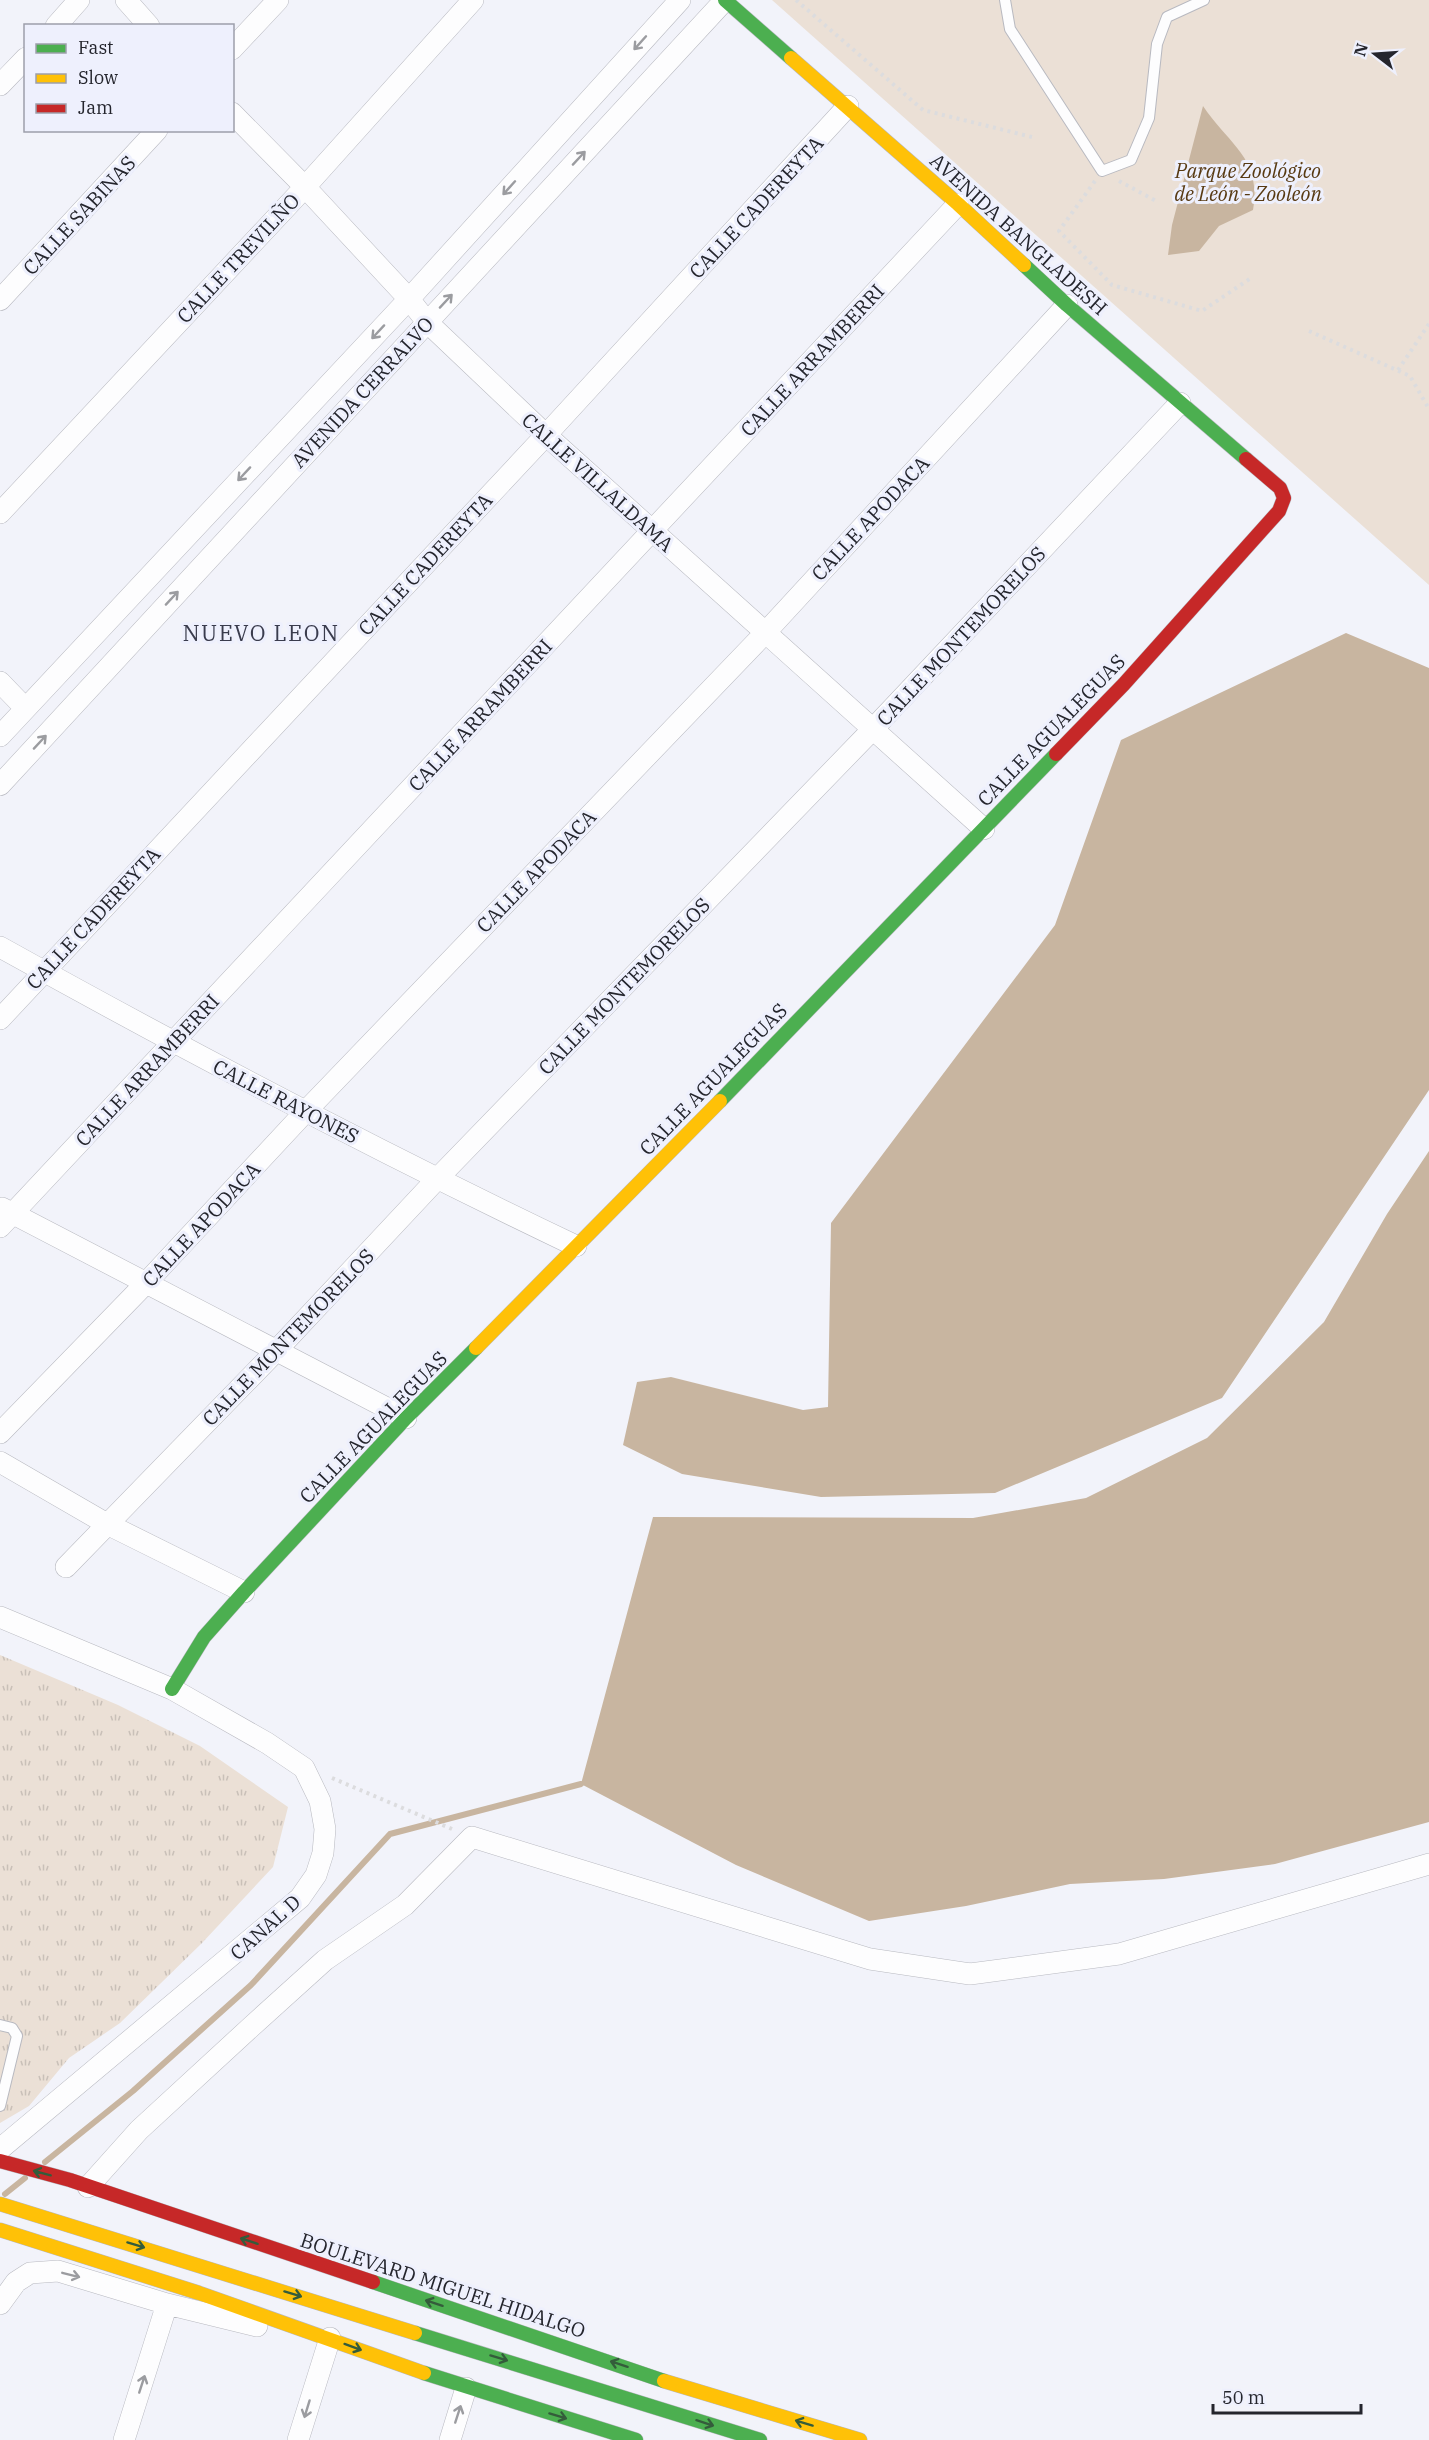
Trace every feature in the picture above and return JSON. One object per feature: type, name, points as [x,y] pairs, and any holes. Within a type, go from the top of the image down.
[{"type":"street","points":[[58,24],[80,0]]},
{"type":"street","points":[[126,0],[147,24]]},
{"type":"street","points":[[234,47],[278,0]]},
{"type":"street","name":"CALLE TREVILÑO","points":[[0,513],[305,187],[472,0]]},
{"type":"street","name":"AVENIDA CERRALVO","points":[[0,736],[409,299],[680,0]]},
{"type":"street","name":"AVENIDA CERRALVO","points":[[0,785],[725,0]]},
{"type":"street","name":"AVENIDA BANGLADESH","points":[[725,0],[958,204],[1067,305],[1280,488],[1284,498]]},
{"type":"street","points":[[0,85],[24,60]]},
{"type":"street","name":"CALLE CADEREYTA","points":[[0,1018],[546,435],[848,106]]},
{"type":"street","name":"CALLE VILLALDAMA","points":[[234,115],[305,187],[409,299],[427,322],[546,435],[984,829]]},
{"type":"street","name":"CALLE SABINAS","points":[[0,300],[156,132]]},
{"type":"street","name":"CALLE ARRAMBERRI","points":[[4,1216],[173,1043],[958,204]]},
{"type":"street","name":"CALLE APODACA","points":[[0,1433],[146,1283],[306,1111],[765,633],[1067,305]]},
{"type":"street","name":"CALLE MONTEMORELOS","points":[[66,1567],[275,1352],[436,1180],[872,730],[1180,403]]},
{"type":"street","name":"CALLE AGUALEGUAS","points":[[172,1689],[204,1637],[406,1418],[984,829],[1184,620],[1279,511],[1284,498]]},
{"type":"street","points":[[0,682],[25,708]]},
{"type":"street","name":"CALLE RAYONES","points":[[0,947],[173,1043],[436,1180],[576,1246]]},
{"type":"street","points":[[4,1216],[146,1283],[406,1418]]},
{"type":"street","points":[[0,1462],[107,1524],[244,1592]]},
{"type":"street","points":[[0,1617],[172,1689],[267,1743],[304,1768]]},
{"type":"street","name":"CANAL D","points":[[5,2158],[300,1898],[316,1875],[323,1853],[325,1828],[320,1801],[304,1768]]},
{"type":"street","points":[[79,2184],[325,1960],[405,1905],[472,1838],[870,1959],[970,1974],[1119,1954],[1429,1864]]},
{"type":"street","name":"BOULEVARD MIGUEL HIDALGO","points":[[5,2158],[674,2384],[860,2440]]},
{"type":"street","points":[[0,2204],[638,2401],[664,2415],[760,2440]]},
{"type":"street","points":[[0,2230],[199,2293],[466,2388],[630,2433],[647,2374]]},
{"type":"street","points":[[0,2304],[16,2282],[30,2273],[58,2271],[167,2304],[246,2324],[292,2325]]},
{"type":"street","points":[[124,2440],[167,2304]]},
{"type":"street","points":[[298,2440],[330,2338]]},
{"type":"street","points":[[664,2415],[674,2384]]},
{"type":"street","points":[[450,2440],[466,2388]]},
{"type":"lane","points":[[1005,0],[1010,29],[1102,171],[1131,160],[1149,118],[1157,44],[1167,17],[1204,0]]},
{"type":"lane","points":[[0,2025],[12,2028],[17,2036],[0,2106]]},
{"type":"path","points":[[796,0],[923,110],[1032,137]]},
{"type":"path","points":[[1158,202],[1102,171],[1059,231],[1112,285],[1203,311],[1251,278]]},
{"type":"path","points":[[1398,370],[1429,324]]},
{"type":"path","points":[[1309,331],[1410,376],[1429,409]]},
{"type":"path","points":[[304,1768],[367,1791],[451,1828]]},
{"type":"green space","name":"Parque Zoológico de León - Zooleón","points":[[772,0],[1429,0],[1429,585]]},
{"type":"green space","points":[[0,1655],[118,1705],[200,1746],[288,1807],[273,1867],[202,1943],[120,2023],[69,2058],[29,2106],[0,2123]]},
{"type":"shaded area","points":[[1203,106],[1248,165],[1253,177],[1255,192],[1253,210],[1219,226],[1199,251],[1168,255],[1172,225]]},
{"type":"shaded area","points":[[1346,633],[1429,668],[1429,1090],[1222,1398],[995,1493],[821,1497],[682,1474],[623,1445],[637,1382],[671,1377],[803,1410],[828,1407],[831,1223],[1055,925],[1121,740]]},
{"type":"shaded area","points":[[1429,1151],[1429,1822],[1275,1864],[1164,1879],[1070,1884],[966,1906],[869,1921],[736,1865],[581,1784],[653,1517],[973,1518],[1086,1498],[1207,1438],[1324,1322],[1387,1214]]},
{"type":"waterway","points":[[45,2162],[133,2091],[251,1985],[390,1834],[581,1784]]},
{"type":"waterway","points":[[5,2194],[25,2178]]},
{"type":"traffic: fast","points":[[725,0],[791,58]]},
{"type":"traffic: fast","points":[[1024,265],[1067,305],[1246,459]]},
{"type":"traffic: fast","points":[[720,1101],[1056,754]]},
{"type":"traffic: fast","points":[[172,1689],[204,1637],[244,1592],[406,1418],[476,1348]]},
{"type":"traffic: fast","points":[[373,2282],[664,2381]]},
{"type":"traffic: fast","points":[[415,2333],[760,2440]]},
{"type":"traffic: fast","points":[[424,2373],[636,2440]]},
{"type":"traffic: slow","points":[[791,58],[1024,265]]},
{"type":"traffic: slow","points":[[476,1348],[720,1101]]},
{"type":"traffic: slow","points":[[0,2204],[415,2333]]},
{"type":"traffic: slow","points":[[0,2230],[199,2293],[424,2373]]},
{"type":"traffic: slow","points":[[664,2381],[860,2440]]},
{"type":"traffic: jam","points":[[1056,754],[1124,684],[1279,511],[1284,498],[1280,488],[1246,459]]},
{"type":"traffic: jam","points":[[0,2161],[70,2180],[373,2282]]},
{"type":"district","name":"NUEVO LEON","points":[[261,632]]}]
